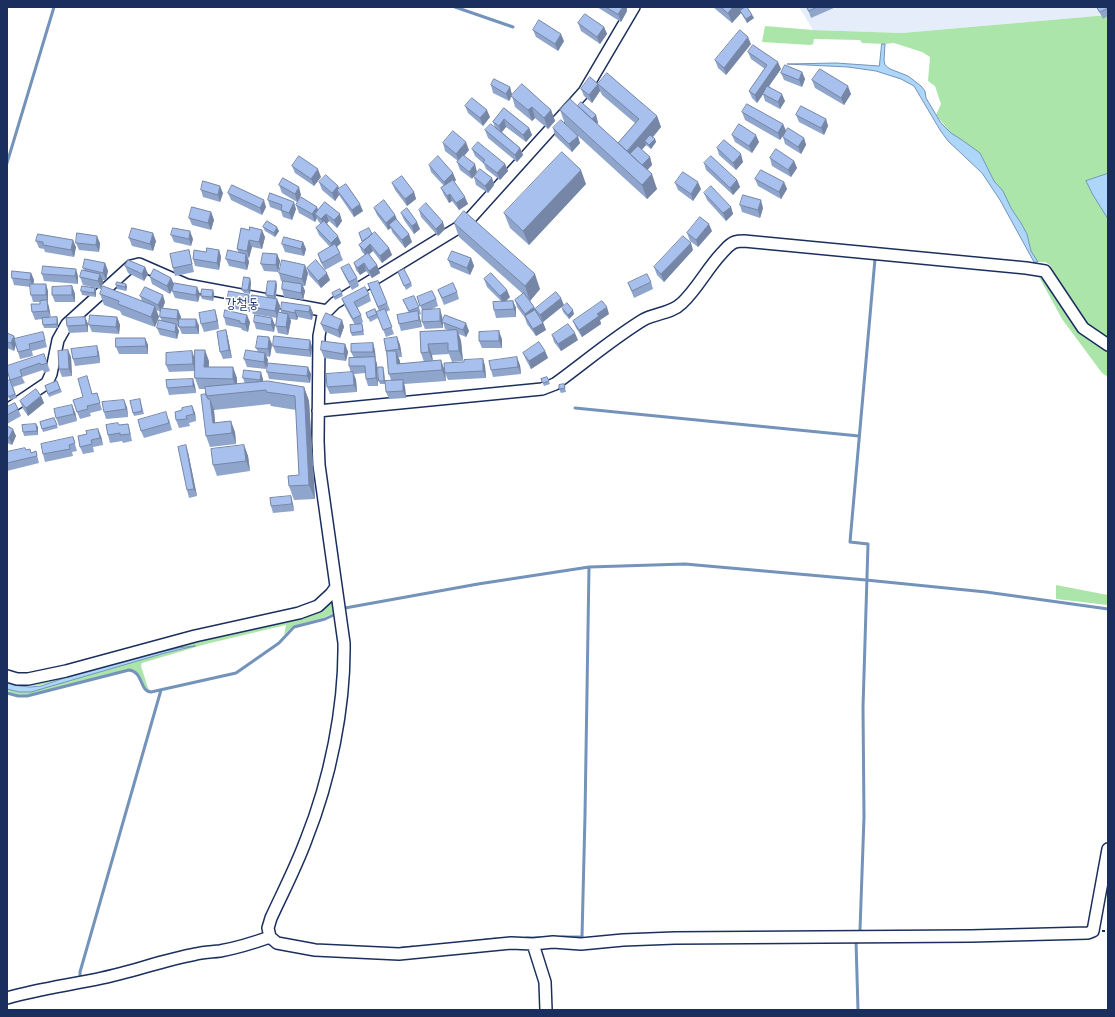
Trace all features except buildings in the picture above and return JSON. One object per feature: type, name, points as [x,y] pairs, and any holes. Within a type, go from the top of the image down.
[{"type":"street","points":[[634,7],[584,92],[466,223],[334,302],[323,315],[320,336],[318,465],[344,643],[342,693],[328,769],[316,813],[297,863],[271,918],[268,928],[270,937],[277,943],[315,950],[399,954],[511,943],[533,944],[553,942],[581,944],[623,940],[675,938],[971,936],[1088,933],[1093,931],[1108,849]]},
{"type":"street","points":[[318,410],[542,390],[555,384],[644,320],[681,305],[710,266],[729,245],[736,241],[1045,271],[1082,328],[1108,345]]},
{"type":"street","points":[[7,410],[47,383],[51,374],[58,340],[66,324],[130,266],[139,264],[188,285],[327,311]]},
{"type":"street","points":[[7,676],[17,679],[28,679],[66,671],[195,636],[299,613],[318,606],[336,587]]},
{"type":"street","points":[[7,998],[134,971],[156,963],[198,953],[219,951],[237,947],[270,937]]},
{"type":"street","points":[[533,944],[545,982],[546,1010]]},
{"type":"shaded area","points":[[799,7],[1108,7],[1108,15],[902,33],[813,30]]},
{"type":"green space","points":[[1108,15],[1108,175],[1107,174],[1086,181],[1108,219],[1108,338],[1086,325],[1080,318],[1050,265],[1045,262],[1038,262],[1031,251],[1027,234],[1011,208],[1003,191],[994,181],[980,153],[951,133],[936,115],[941,104],[935,86],[928,81],[930,57],[922,52],[894,43],[862,43],[860,40],[814,39],[813,44],[810,45],[762,42],[765,26],[813,30],[902,33]]},
{"type":"green space","points":[[1038,275],[1046,278],[1080,331],[1108,351],[1108,377],[1102,373],[1062,319]]},
{"type":"green space","points":[[1056,585],[1108,595],[1108,605],[1056,599]]},
{"type":"green space","points":[[334,598],[337,612],[293,626],[284,635],[286,625],[206,644],[142,663],[141,666],[148,688],[151,691],[145,687],[140,676],[134,670],[129,669],[27,695],[18,695],[7,691],[7,689],[10,690],[55,685],[165,653],[191,647],[170,650],[72,675],[40,685],[17,685],[7,682],[7,679],[316,611],[328,604]]},
{"type":"water","points":[[882,44],[885,44],[885,65],[890,69],[908,76],[921,86],[925,91],[926,98],[941,123],[951,133],[980,153],[994,181],[1003,191],[1011,208],[1027,234],[1031,251],[1038,262],[1034,262],[1000,200],[982,173],[948,141],[914,86],[901,79],[876,71],[848,67],[787,64],[836,63],[879,66]]},
{"type":"water","points":[[1107,174],[1108,175],[1108,219],[1086,181]]},
{"type":"water","points":[[195,646],[165,653],[31,692],[19,692],[7,689],[7,682],[19,686],[41,686],[73,675],[152,654]]},
{"type":"waterway","points":[[7,163],[54,7]]},
{"type":"waterway","points":[[455,7],[513,27]]},
{"type":"waterway","points":[[860,930],[864,817],[863,707],[868,544],[850,542],[875,259]]},
{"type":"waterway","points":[[575,408],[859,436]]},
{"type":"waterway","points":[[345,608],[478,584],[589,567],[685,564],[986,592],[1108,609]]},
{"type":"waterway","points":[[562,937],[582,937],[589,567]]},
{"type":"waterway","points":[[7,693],[18,696],[27,696],[129,670],[134,671],[147,691],[151,692],[236,673],[279,643],[294,627],[325,619],[338,613]]},
{"type":"waterway","points":[[80,977],[80,972],[161,690]]},
{"type":"waterway","points":[[526,938],[540,938]]},
{"type":"waterway","points":[[478,941],[496,939]]},
{"type":"waterway","points":[[856,941],[858,1010]]},
{"type":"waterway","points":[[402,948],[413,947]]},
{"type":"district","name":"강철동","points":[[242,304]]}]
